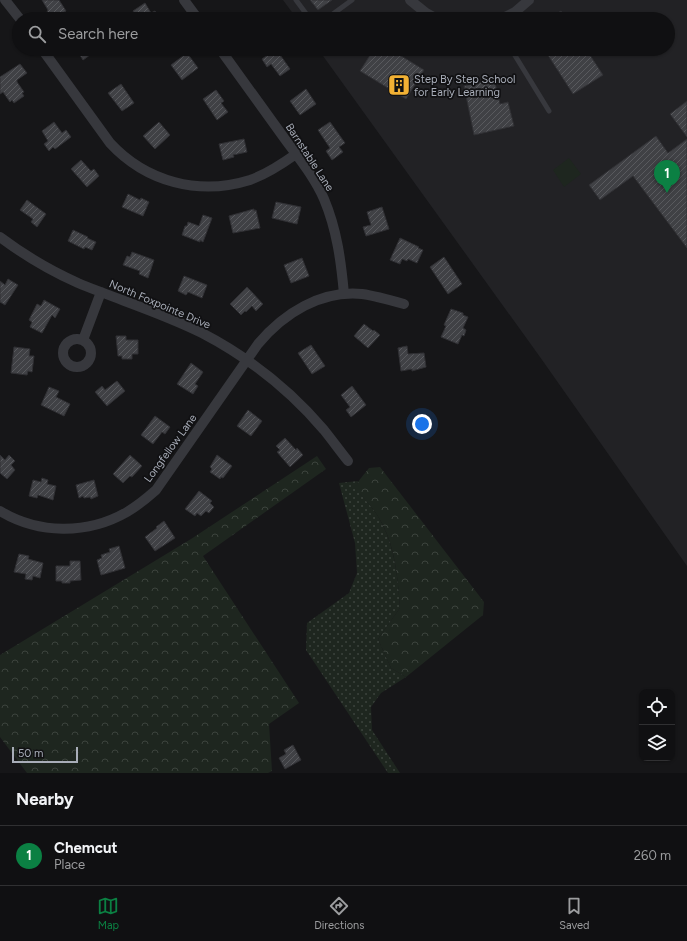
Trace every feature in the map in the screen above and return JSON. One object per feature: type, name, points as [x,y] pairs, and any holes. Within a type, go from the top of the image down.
[{"type":"street","points":[[5,0],[14,12]]},
{"type":"street","points":[[184,0],[193,12]]},
{"type":"street","points":[[410,0],[425,12]]},
{"type":"street","points":[[515,12],[529,0]]},
{"type":"street","points":[[47,56],[110,142],[120,153],[132,163],[161,178],[179,184],[195,186],[212,187],[232,185],[268,173],[296,154]]},
{"type":"street","name":"Barnstable Lane","points":[[225,56],[296,154],[324,198],[333,222],[340,250],[344,294]]},
{"type":"street","name":"North Foxpointe Drive","points":[[0,237],[18,250],[54,271],[201,333],[247,360],[281,386],[302,405],[348,461]]},
{"type":"street","points":[[83,340],[101,292]]},
{"type":"street","name":"Longfellow Lane","points":[[0,511],[10,517],[28,524],[50,528],[69,529],[92,526],[112,520],[127,512],[156,490],[269,330],[287,316],[312,302],[323,298],[344,294],[362,294],[404,304]]},
{"type":"lane","points":[[296,0],[305,12]]},
{"type":"lane","points":[[336,12],[352,0]]},
{"type":"lane","points":[[515,56],[549,111]]},
{"type":"shaded area","points":[[283,0],[687,0],[687,566],[540,357],[323,56],[675,56],[675,12],[292,12]]},
{"type":"green space","points":[[569,158],[581,174],[564,187],[553,170]]},
{"type":"green space","points":[[317,456],[326,469],[203,556],[299,703],[269,724],[272,771],[268,773],[27,773],[0,737],[0,655],[191,539]]},
{"type":"green space","points":[[380,467],[484,602],[483,615],[406,677],[391,668],[378,639],[400,608],[397,573],[392,550],[389,539],[377,514],[355,488],[359,480],[369,468]]},
{"type":"green space","points":[[358,481],[356,488],[374,510],[389,539],[397,573],[400,608],[378,639],[391,668],[406,677],[381,693],[371,707],[372,730],[400,773],[388,773],[306,650],[307,623],[349,593],[357,573],[355,543],[339,483]]},
{"type":"building","points":[[42,0],[59,0],[66,11],[47,12],[48,10]]},
{"type":"building","points":[[310,0],[332,0],[318,10]]},
{"type":"building","points":[[145,3],[150,12],[134,12]]},
{"type":"building","points":[[80,56],[88,56],[83,60]]},
{"type":"building","points":[[183,56],[189,56],[198,68],[182,80],[171,65]]},
{"type":"building","points":[[266,56],[281,56],[290,69],[280,76],[271,64],[267,67],[262,59]]},
{"type":"building","name":"Step By Step School for Early Learning","points":[[370,56],[401,56],[424,70],[406,99],[360,71]]},
{"type":"building","points":[[549,56],[591,56],[603,75],[573,94]]},
{"type":"building","points":[[20,64],[27,73],[17,80],[24,92],[22,93],[24,96],[14,103],[12,100],[10,102],[3,92],[0,94],[0,77]]},
{"type":"building","points":[[494,79],[500,104],[508,102],[514,126],[474,135],[464,86]]},
{"type":"building","points":[[121,84],[134,103],[122,111],[108,93]]},
{"type":"building","points":[[306,89],[316,104],[300,115],[290,101]]},
{"type":"building","points":[[216,90],[224,101],[221,103],[228,112],[217,120],[203,99]]},
{"type":"building","points":[[687,101],[687,137],[670,114]]},
{"type":"building","points":[[54,122],[62,133],[66,130],[71,137],[55,149],[53,147],[49,151],[44,144],[48,141],[42,131]]},
{"type":"building","points":[[159,122],[170,135],[155,149],[143,136]]},
{"type":"building","points":[[330,122],[345,143],[339,147],[343,152],[332,160],[326,151],[330,148],[318,130]]},
{"type":"building","points":[[656,136],[668,153],[687,139],[687,248],[633,176],[600,200],[589,185]]},
{"type":"building","points":[[244,139],[247,152],[233,155],[234,157],[223,160],[219,144]]},
{"type":"building","points":[[81,160],[91,171],[94,169],[99,176],[87,187],[71,169]]},
{"type":"building","points":[[128,194],[140,200],[141,198],[149,202],[143,216],[122,207]]},
{"type":"building","points":[[27,200],[46,214],[37,227],[31,222],[33,219],[20,210]]},
{"type":"building","points":[[276,202],[301,207],[297,224],[272,218]]},
{"type":"building","points":[[382,207],[389,229],[366,236],[363,227],[371,225],[367,212]]},
{"type":"building","points":[[254,209],[254,211],[256,210],[260,228],[233,233],[229,216]]},
{"type":"building","points":[[203,215],[212,218],[203,242],[182,235],[188,222],[199,226]]},
{"type":"building","points":[[73,230],[96,242],[92,250],[85,247],[84,249],[68,241]]},
{"type":"building","points":[[400,238],[423,250],[417,263],[408,259],[407,261],[402,259],[400,264],[390,260]]},
{"type":"building","points":[[132,252],[154,260],[148,278],[139,274],[140,271],[123,265],[127,256],[130,257]]},
{"type":"building","points":[[444,257],[462,284],[448,294],[430,267]]},
{"type":"building","points":[[302,258],[309,276],[291,283],[284,265]]},
{"type":"building","points":[[184,276],[207,285],[202,298],[188,292],[186,295],[178,291]]},
{"type":"building","points":[[8,279],[18,285],[5,305],[0,302],[0,281],[5,285]]},
{"type":"building","points":[[247,287],[263,304],[256,311],[252,306],[241,315],[230,304]]},
{"type":"building","points":[[44,300],[60,309],[55,318],[52,315],[42,333],[30,327],[32,322],[29,320],[37,304],[41,306]]},
{"type":"building","points":[[451,309],[463,313],[463,315],[468,317],[463,328],[466,330],[464,336],[462,335],[458,344],[441,337],[446,326],[444,325]]},
{"type":"building","points":[[364,324],[380,335],[368,348],[354,336]]},
{"type":"building","points":[[116,336],[126,336],[126,340],[138,340],[138,354],[132,354],[132,359],[122,359],[122,356],[118,356]]},
{"type":"building","points":[[311,345],[325,366],[312,374],[298,353]]},
{"type":"building","points":[[407,346],[408,354],[424,353],[426,367],[412,371],[412,369],[401,371],[398,348]]},
{"type":"building","points":[[14,347],[30,349],[29,356],[34,356],[32,372],[28,371],[27,375],[11,373]]},
{"type":"building","points":[[191,363],[203,372],[195,384],[198,386],[193,394],[177,384]]},
{"type":"building","points":[[117,381],[125,391],[107,406],[95,392],[102,386],[105,390]]},
{"type":"building","points":[[352,386],[366,405],[351,417],[346,410],[350,407],[341,395]]},
{"type":"building","points":[[49,387],[59,391],[56,397],[70,404],[64,416],[41,405]]},
{"type":"building","points":[[248,410],[262,421],[251,436],[237,426]]},
{"type":"building","points":[[155,416],[170,427],[165,434],[162,432],[153,444],[141,435]]},
{"type":"building","points":[[285,438],[303,455],[290,467],[277,452],[280,450],[276,446]]},
{"type":"building","points":[[0,455],[5,460],[9,455],[15,461],[11,465],[15,470],[7,479],[0,473]]},
{"type":"building","points":[[130,455],[142,466],[132,477],[130,476],[123,483],[113,474]]},
{"type":"building","points":[[217,455],[232,466],[223,478],[221,477],[220,479],[210,472],[212,469],[210,467]]},
{"type":"building","points":[[42,478],[48,480],[47,484],[56,486],[53,500],[38,495],[37,498],[29,496],[33,480],[41,482]]},
{"type":"building","points":[[94,480],[98,496],[91,499],[90,497],[84,498],[83,496],[79,498],[76,485]]},
{"type":"building","points":[[199,491],[212,501],[210,503],[214,507],[209,513],[206,511],[201,516],[197,513],[195,516],[185,509]]},
{"type":"building","points":[[164,521],[175,538],[155,551],[145,537]]},
{"type":"building","points":[[119,546],[125,568],[101,575],[97,560],[102,558],[101,555],[110,552],[109,549]]},
{"type":"building","points":[[19,554],[29,556],[28,559],[43,563],[40,578],[33,576],[32,580],[25,579],[26,574],[14,572]]},
{"type":"building","points":[[70,561],[80,561],[81,580],[70,581],[70,583],[56,581],[56,566],[70,566]]},
{"type":"building","points":[[293,745],[301,760],[285,769],[279,758],[286,754],[284,750]]},
{"type":"place","name":"Step By Step School for Early Learning","points":[[399,85]]},
{"type":"place","name":"Chemcut","points":[[667,193]]}]
